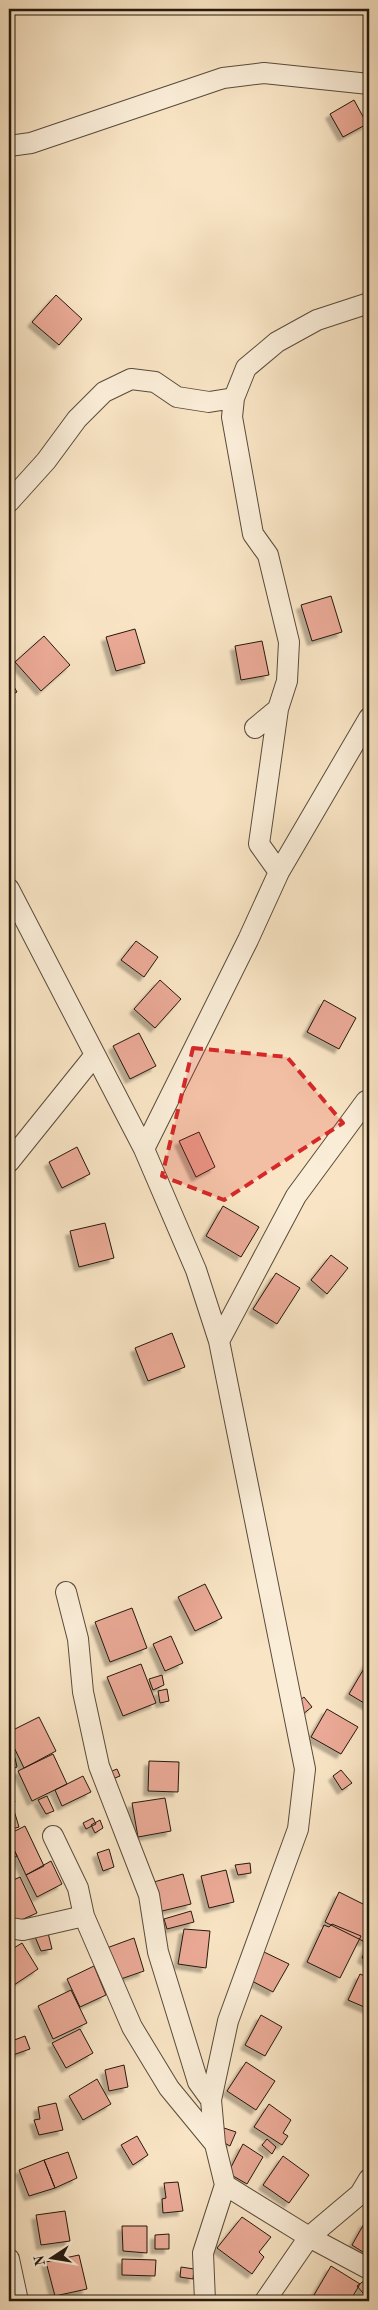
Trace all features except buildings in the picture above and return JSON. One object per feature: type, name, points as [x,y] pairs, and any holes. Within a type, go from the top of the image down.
[{"type":"street","points":[[9,146],[31,143],[223,78],[264,73],[369,84]]},
{"type":"street","points":[[279,872],[259,844],[278,709],[288,681],[289,642],[268,555],[253,534],[232,417],[234,398],[246,368],[277,342],[317,320],[369,304]]},
{"type":"street","points":[[9,502],[46,461],[77,419],[104,392],[131,379],[155,382],[177,397],[209,402],[234,398]]},
{"type":"street","points":[[255,728],[278,709]]},
{"type":"street","points":[[144,1149],[248,940],[279,872],[369,718]]},
{"type":"street","points":[[9,889],[144,1149],[196,1270],[219,1341],[305,1769],[298,1829],[228,2022],[212,2100],[215,2144],[225,2185],[203,2253],[206,2301]]},
{"type":"street","points":[[9,1162],[95,1055]]},
{"type":"street","points":[[219,1341],[296,1196],[368,1098]]},
{"type":"street","points":[[66,1592],[78,1639],[83,1692],[99,1766],[149,1895],[158,1952],[198,2082],[212,2100]]},
{"type":"street","points":[[54,1836],[78,1888],[84,1916],[132,2027],[168,2088],[215,2144]]},
{"type":"street","points":[[9,1928],[23,1930],[84,1916]]},
{"type":"street","points":[[265,2301],[309,2237],[360,2194],[369,2179]]},
{"type":"street","points":[[225,2185],[309,2237],[369,2269]]},
{"type":"street","points":[[9,2258],[18,2301]]},
{"type":"highlighted area","points":[[193,1048],[287,1057],[343,1123],[224,1200],[162,1176]]}]
